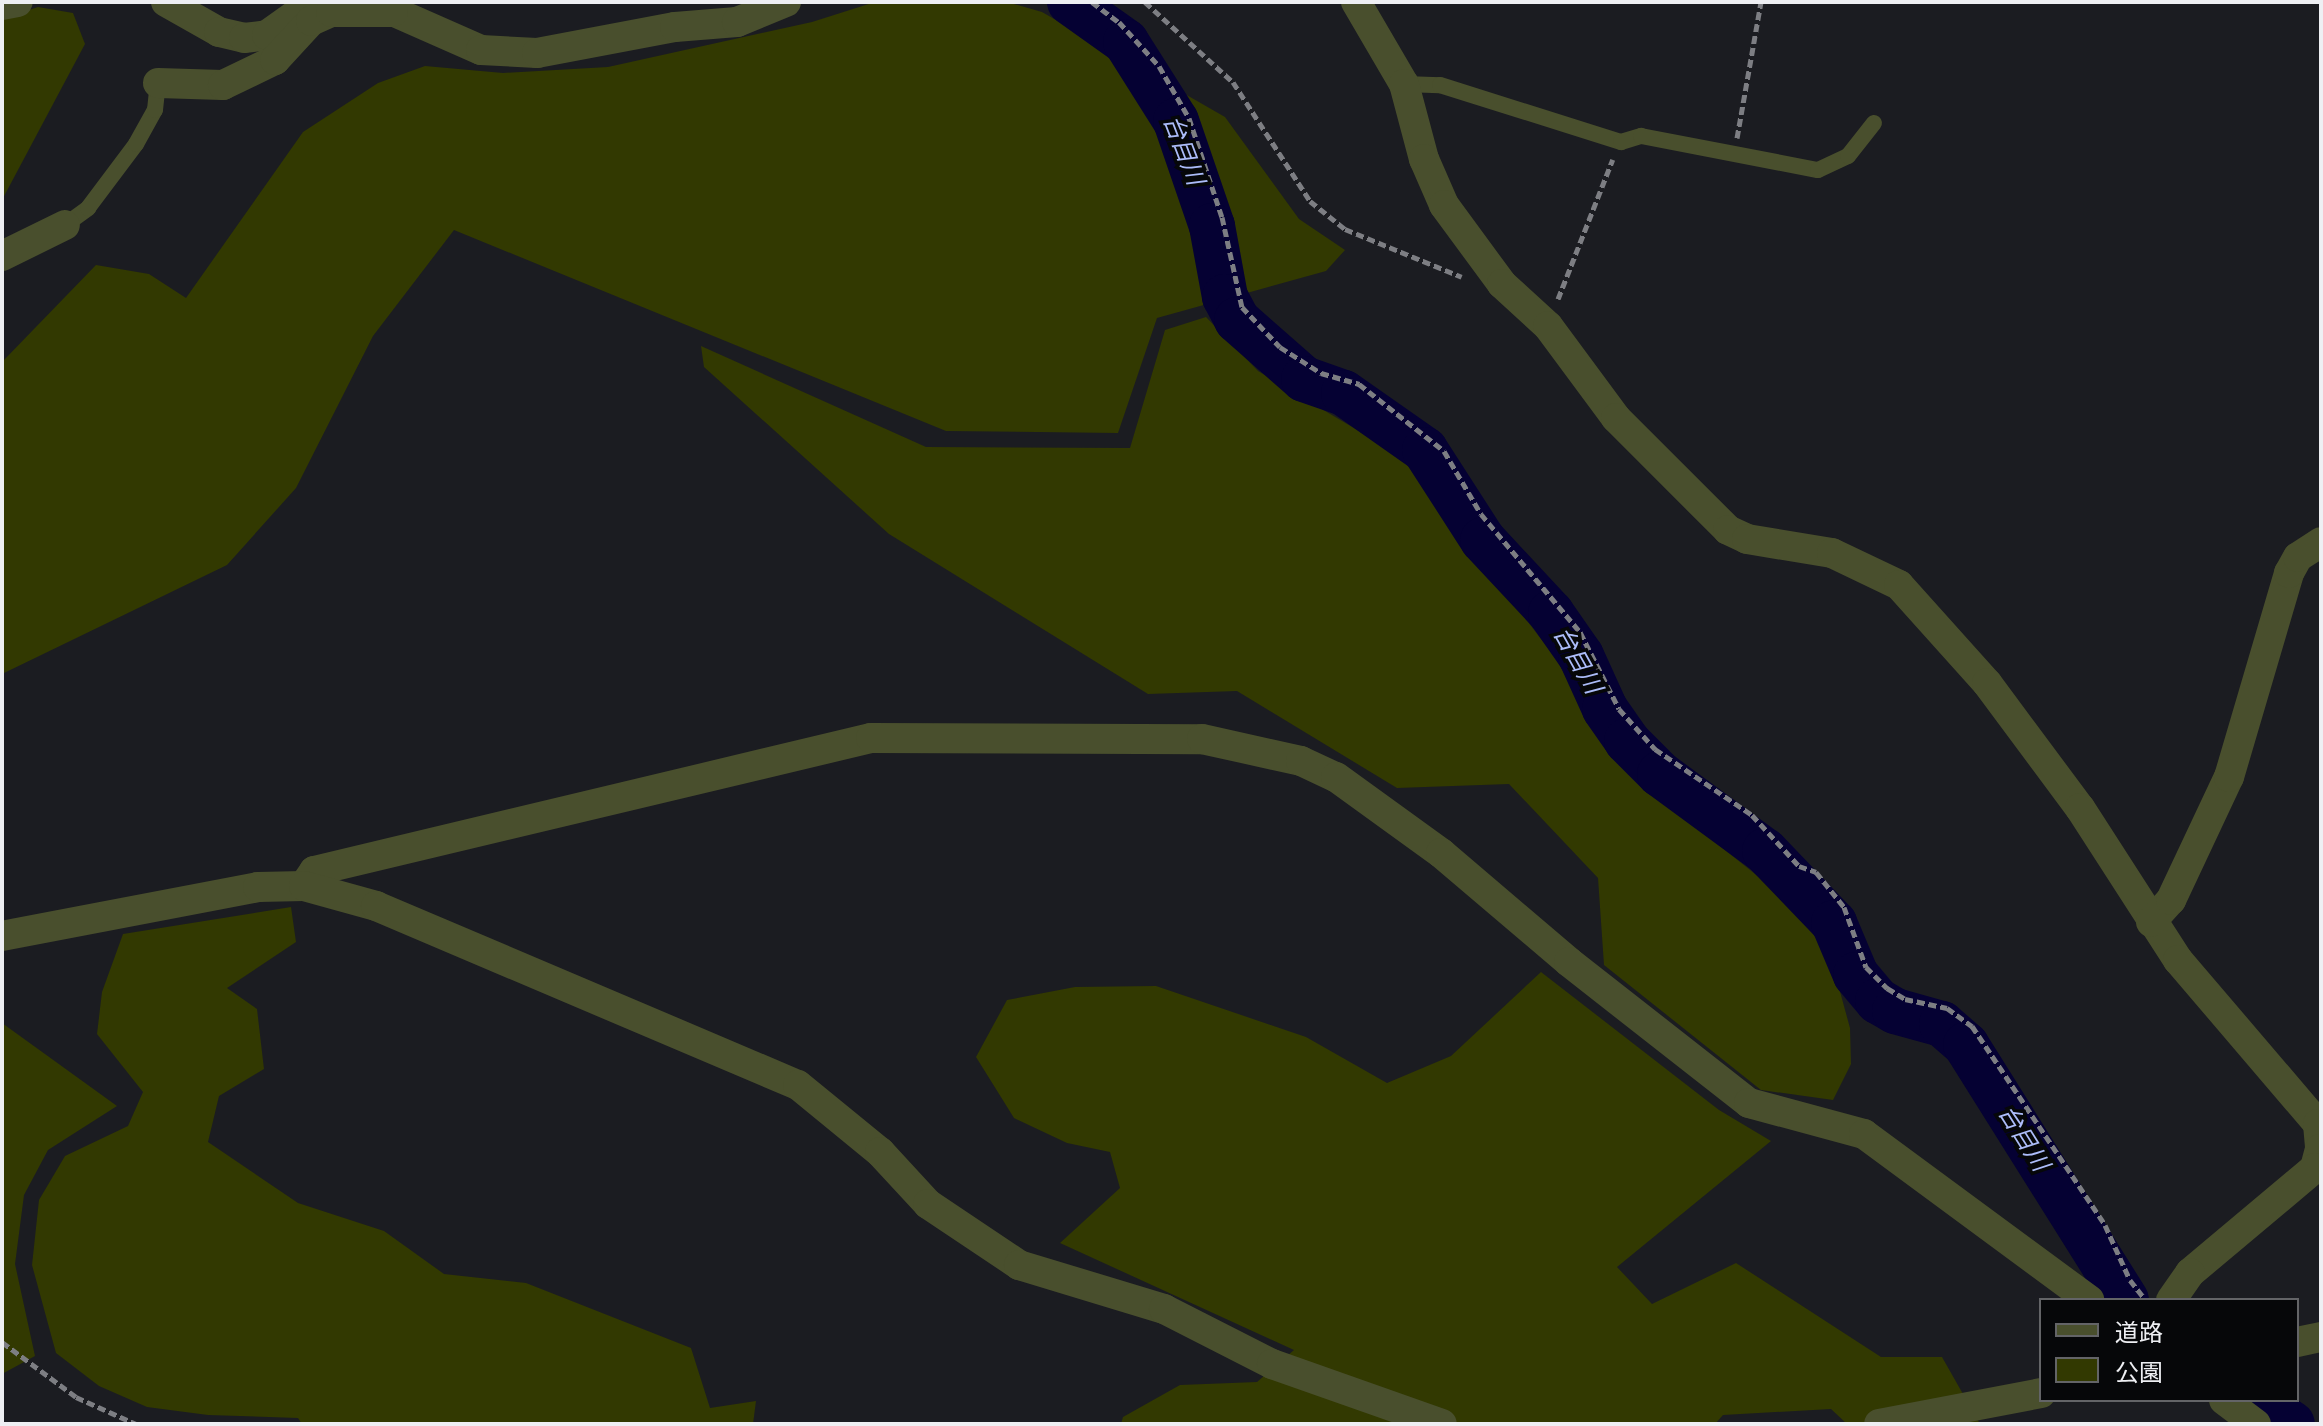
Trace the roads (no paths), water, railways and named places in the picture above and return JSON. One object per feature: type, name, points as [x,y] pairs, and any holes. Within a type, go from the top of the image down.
[{"type":"street","points":[[2,5],[18,2]]},
{"type":"street","points":[[166,2],[219,32],[244,38],[267,35],[313,2]]},
{"type":"street","points":[[158,83],[223,85],[275,60],[311,21],[331,12],[386,7],[481,50],[537,53],[675,27],[737,22],[786,2]]},
{"type":"street","points":[[1356,2],[1404,84],[1424,159],[1444,205],[1502,284],[1548,326],[1616,418],[1728,530],[1747,539],[1832,553],[1899,585],[1987,683],[2080,808],[2151,922],[2318,1124],[2318,1170],[2190,1273],[2172,1298]]},
{"type":"street","points":[[2,256],[65,225]]},
{"type":"street","points":[[2151,922],[2171,900],[2229,777],[2289,573],[2298,557],[2321,542]]},
{"type":"street","points":[[304,886],[314,871],[871,738],[1202,739],[1301,761],[1336,777],[1441,853],[1749,1103],[1864,1134],[2086,1298]]},
{"type":"street","points":[[2,936],[258,887],[304,886],[391,911],[774,1072],[827,1104],[928,1204],[1019,1265],[1164,1309],[1272,1364],[1442,1424]]},
{"type":"street","points":[[2299,1342],[2321,1337]]},
{"type":"street","points":[[1879,1424],[2039,1393]]},
{"type":"street","points":[[2227,1402],[2256,1424]]},
{"type":"lane","points":[[65,225],[88,208],[136,144],[155,110],[158,83]]},
{"type":"lane","points":[[1404,84],[1440,85],[1621,142],[1641,136],[1818,170],[1848,156],[1874,123]]},
{"type":"waterway","name":"台目川","points":[[1070,2],[1126,42],[1176,121],[1212,226],[1225,297],[1237,320],[1304,379],[1344,393],[1425,450],[1483,540],[1551,613],[1581,656],[1605,709],[1627,741],[1660,774],[1765,851],[1834,923],[1856,975],[1878,1001],[1895,1011],[1942,1024],[1966,1045],[2125,1298]]},
{"type":"waterway","name":"台目川","points":[[2259,1402],[2292,1424]]}]
